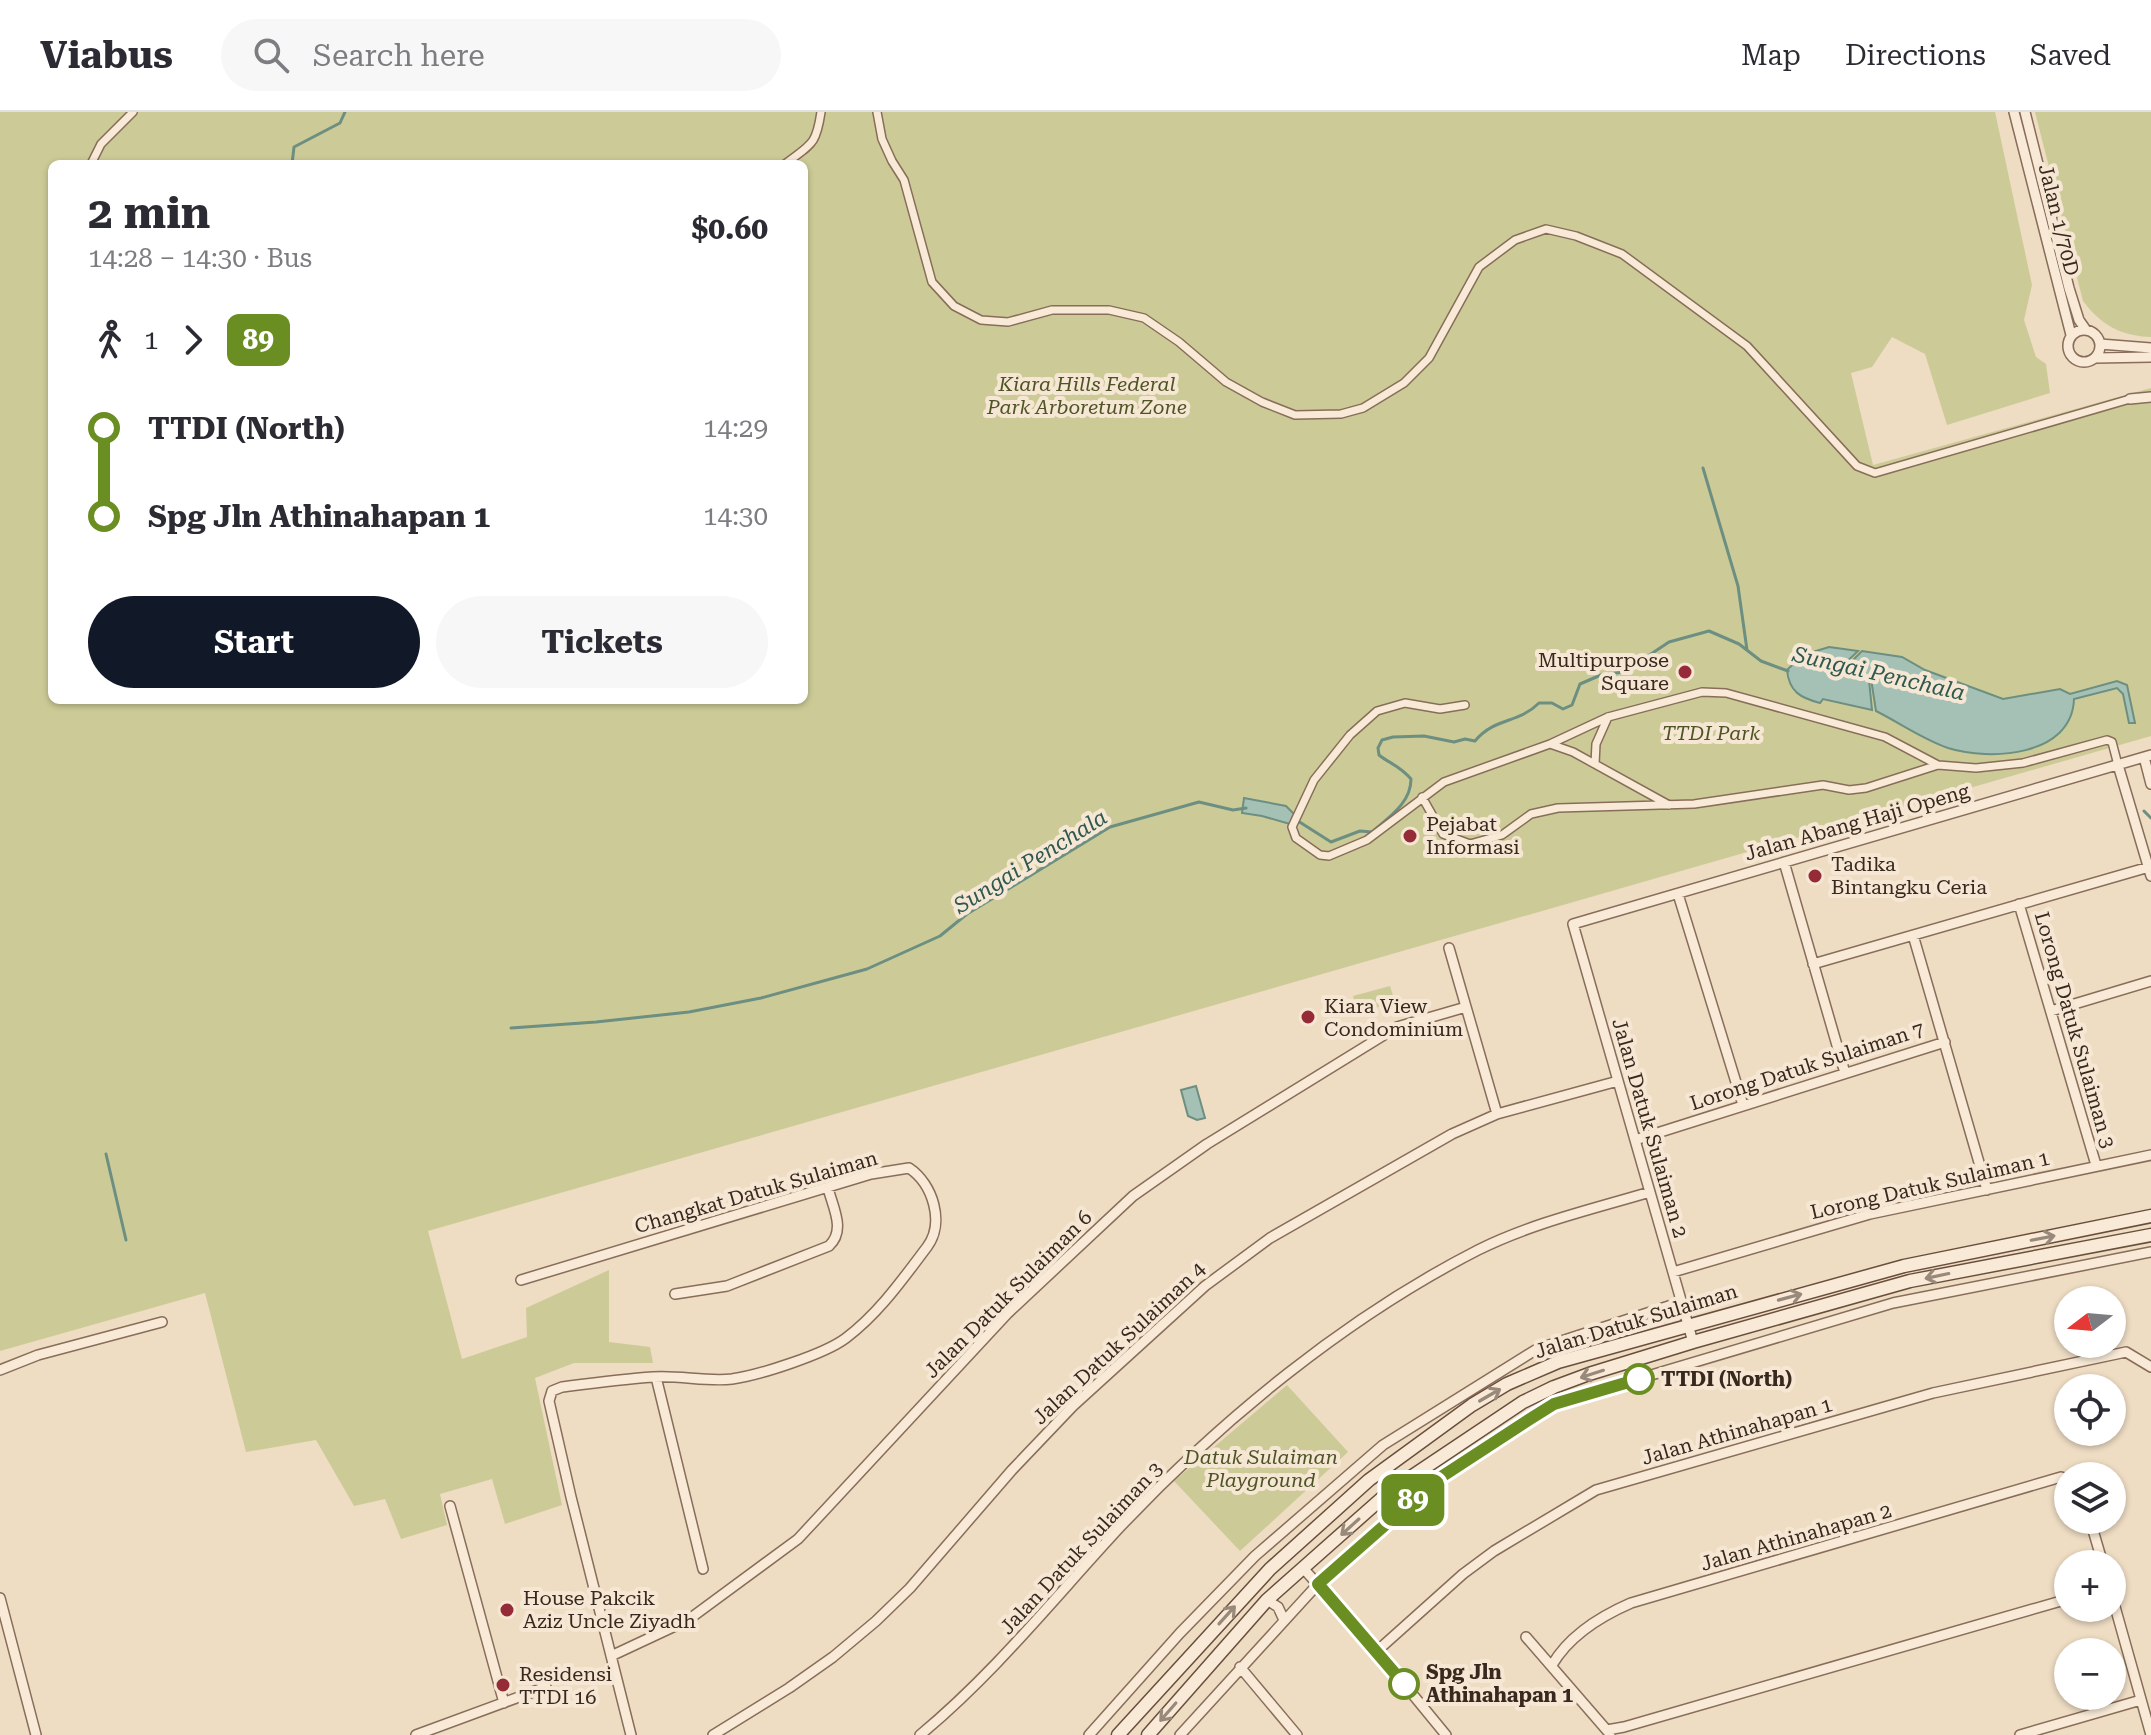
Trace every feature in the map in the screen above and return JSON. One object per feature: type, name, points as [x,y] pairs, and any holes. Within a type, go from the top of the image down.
[{"type":"main road","name":"Jalan Datuk Sulaiman","points":[[1118,1735],[1270,1569],[1369,1480],[1472,1405],[1537,1370],[1904,1266],[2151,1216]]},
{"type":"main road","name":"Jalan Datuk Sulaiman","points":[[1148,1735],[1267,1600],[1303,1568],[1390,1491],[1523,1402],[1554,1387],[1693,1342],[1910,1281],[2151,1235]]},
{"type":"main road","points":[[1427,1437],[1469,1418],[1472,1422],[1469,1437]]},
{"type":"street","points":[[93,160],[101,144],[133,112]]},
{"type":"street","points":[[791,160],[810,147],[819,132],[821,112]]},
{"type":"street","points":[[877,112],[882,139],[904,180],[932,282],[954,306],[981,320],[1008,322],[1052,310],[1109,310],[1144,318],[1179,342],[1226,382],[1262,402],[1295,415],[1321,416],[1363,408],[1404,383],[1429,358],[1479,267],[1515,240],[1546,229],[1576,236],[1622,254],[1654,275],[1747,346],[1857,466],[1875,473],[2130,399],[2151,397]]},
{"type":"street","name":"Jalan 1/70D","points":[[2014,112],[2071,335]]},
{"type":"street","name":"Jalan 1/70D","points":[[2025,112],[2069,288],[2079,320],[2086,330]]},
{"type":"street","points":[[2095,358],[2100,344],[2095,334],[2086,330],[2071,335],[2068,348],[2074,359],[2085,362],[2095,358],[2151,357]]},
{"type":"street","points":[[2100,344],[2151,348]]},
{"type":"street","points":[[1465,705],[1440,709],[1405,703],[1377,711],[1350,735],[1314,780],[1292,827],[1296,838],[1320,855],[1329,856],[1367,840],[1444,782],[1550,744],[1608,717],[1702,692],[1726,693],[1885,737],[1938,765]]},
{"type":"street","points":[[1595,764],[1596,744],[1608,717]]},
{"type":"street","points":[[1422,797],[1443,834],[1470,844],[1502,835],[1531,814],[1558,808],[1670,805],[1823,785],[1849,790],[1866,788],[1938,765],[1976,768],[2023,763],[2107,740],[2112,742],[2150,872],[2019,904],[1813,964]]},
{"type":"street","points":[[1550,744],[1595,764],[1670,805]]},
{"type":"street","points":[[2147,756],[2151,784]]},
{"type":"street","name":"Jalan Abang Haji Openg","points":[[1573,924],[2147,756]]},
{"type":"street","points":[[1784,862],[1845,1073]]},
{"type":"street","points":[[1678,894],[1743,1105]]},
{"type":"street","name":"Lorong Datuk Sulaiman 3","points":[[2019,904],[2096,1165]]},
{"type":"street","name":"Jalan Datuk Sulaiman 2","points":[[1573,924],[1693,1342]]},
{"type":"street","points":[[1913,935],[1987,1190]]},
{"type":"street","points":[[1449,948],[1497,1114]]},
{"type":"street","points":[[2051,1011],[2151,981]]},
{"type":"street","name":"Jalan Datuk Sulaiman 6","points":[[611,1656],[688,1620],[798,1539],[1008,1313],[1133,1196],[1207,1144],[1397,1027],[1466,1007]]},
{"type":"street","name":"Lorong Datuk Sulaiman 7","points":[[1635,1140],[1945,1042]]},
{"type":"street","name":"Jalan Datuk Sulaiman 4","points":[[713,1735],[789,1688],[876,1621],[910,1588],[1012,1470],[1073,1406],[1205,1286],[1270,1238],[1452,1134],[1497,1114],[1618,1081]]},
{"type":"street","name":"Lorong Datuk Sulaiman 1","points":[[1673,1272],[1870,1214],[2151,1155]]},
{"type":"street","name":"Changkat Datuk Sulaiman","points":[[521,1280],[871,1174],[909,1168],[920,1175],[926,1185],[937,1218],[934,1238],[885,1302],[844,1340],[800,1360],[732,1379],[656,1377],[562,1387],[552,1391],[549,1401],[611,1656]]},
{"type":"street","points":[[675,1294],[727,1286],[829,1246],[839,1230],[828,1188]]},
{"type":"street","name":"Jalan Datuk Sulaiman 3","points":[[920,1735],[994,1667],[1122,1525],[1223,1427],[1339,1335],[1480,1249],[1532,1228],[1650,1192]]},
{"type":"street","points":[[1180,1735],[1318,1584],[1435,1481],[1554,1404],[1893,1303],[2151,1252]]},
{"type":"street","points":[[1972,1269],[1976,1286]]},
{"type":"street","name":"Jalan Datuk Sulaiman","points":[[1089,1735],[1180,1633],[1255,1556],[1383,1445],[1537,1349],[1681,1302]]},
{"type":"street","points":[[0,1370],[38,1355],[162,1322]]},
{"type":"street","name":"Jalan Athinahapan 1","points":[[1377,1651],[1473,1567],[1596,1490],[1933,1393],[2126,1352],[2151,1367]]},
{"type":"street","points":[[656,1377],[703,1569]]},
{"type":"street","name":"Jalan Athinahapan 2","points":[[1552,1665],[1567,1644],[1580,1633],[1631,1603],[2054,1479]]},
{"type":"street","points":[[450,1506],[504,1703]]},
{"type":"street","points":[[1303,1568],[1446,1735]]},
{"type":"street","points":[[0,1598],[36,1735]]},
{"type":"street","points":[[1267,1600],[1278,1607],[1284,1620]]},
{"type":"street","points":[[1526,1637],[1609,1732],[2054,1603]]},
{"type":"street","points":[[2119,1622],[2151,1735]]},
{"type":"street","points":[[611,1656],[631,1735]]},
{"type":"street","points":[[1240,1667],[1297,1735]]},
{"type":"street","points":[[416,1735],[546,1687]]},
{"type":"street","points":[[2020,1735],[2141,1700]]},
{"type":"green space","name":"Kiara Hills Federal Park Arboretum Zone","points":[[0,112],[1995,112],[2032,285],[2024,320],[2036,357],[2046,364],[2050,393],[1947,425],[1925,354],[1892,337],[1872,367],[1851,373],[1873,465],[2151,388],[2151,736],[428,1231],[462,1359],[527,1337],[526,1308],[609,1270],[609,1342],[650,1347],[653,1363],[574,1363],[535,1378],[562,1505],[505,1524],[492,1479],[440,1494],[447,1525],[401,1539],[385,1499],[354,1506],[316,1440],[246,1452],[205,1293],[0,1351]]},
{"type":"green space","points":[[2035,112],[2151,112],[2151,337],[2112,328],[2083,301]]},
{"type":"green space","points":[[1390,986],[1395,1002],[1358,1013],[1353,996]]},
{"type":"green space","name":"Datuk Sulaiman Playground","points":[[1287,1385],[1348,1452],[1240,1551],[1174,1481]]},
{"type":"water","points":[[1829,647],[1858,651],[1835,673],[1837,676],[1862,651],[1902,657],[1925,670],[2003,699],[2060,689],[2070,694],[2117,681],[2127,685],[2135,723],[2129,723],[2123,694],[2117,688],[2074,699],[2070,718],[2059,733],[2026,750],[1985,754],[1948,748],[1876,711],[1871,679],[1872,710],[1823,699],[1820,703],[1797,693],[1790,684],[1787,670],[1803,655]]},
{"type":"water","points":[[1244,798],[1286,806],[1294,814],[1290,824],[1242,813]]},
{"type":"water","points":[[1196,1086],[1205,1118],[1197,1120],[1188,1116],[1181,1090]]},
{"type":"waterway","points":[[292,160],[294,147],[340,123],[345,112]]},
{"type":"waterway","points":[[1703,468],[1738,586],[1747,650]]},
{"type":"waterway","name":"Sungai Penchala","points":[[1298,821],[1331,842],[1360,831],[1372,832],[1403,802],[1411,779],[1379,755],[1382,740],[1424,736],[1454,742],[1465,739],[1475,741],[1490,728],[1531,710],[1539,703],[1552,703],[1563,709],[1572,705],[1580,684],[1601,675],[1624,672],[1669,642],[1709,631],[1739,644],[1761,661],[1788,671]]},
{"type":"waterway","name":"Sungai Penchala","points":[[511,1028],[689,1012],[761,998],[867,969],[940,936],[967,914],[1110,827],[1199,802],[1233,810],[1246,808]]},
{"type":"waterway","name":"Sungai Penchala","points":[[2144,811],[2151,818]]},
{"type":"waterway","points":[[106,1154],[126,1240]]},
{"type":"bus line","name":"89","points":[[1404,1684],[1318,1584],[1435,1481],[1530,1419],[1554,1404],[1639,1379]]},
{"type":"place","name":"Multipurpose Square","points":[[1685,672]]},
{"type":"place","name":"Pejabat Informasi","points":[[1410,836]]},
{"type":"place","name":"Tadika Bintangku Ceria","points":[[1815,876]]},
{"type":"place","name":"Kiara View Condominium","points":[[1308,1017]]},
{"type":"place","name":"TTDI (North)","points":[[1639,1379]]},
{"type":"place","name":"House Pakcik Aziz Uncle Ziyadh","points":[[507,1610]]},
{"type":"place","name":"Spg Jln Athinahapan 1","points":[[1404,1684]]},
{"type":"place","name":"Residensi TTDI 16","points":[[503,1685]]},
{"type":"park label","name":"TTDI Park","points":[[1711,733]]}]
